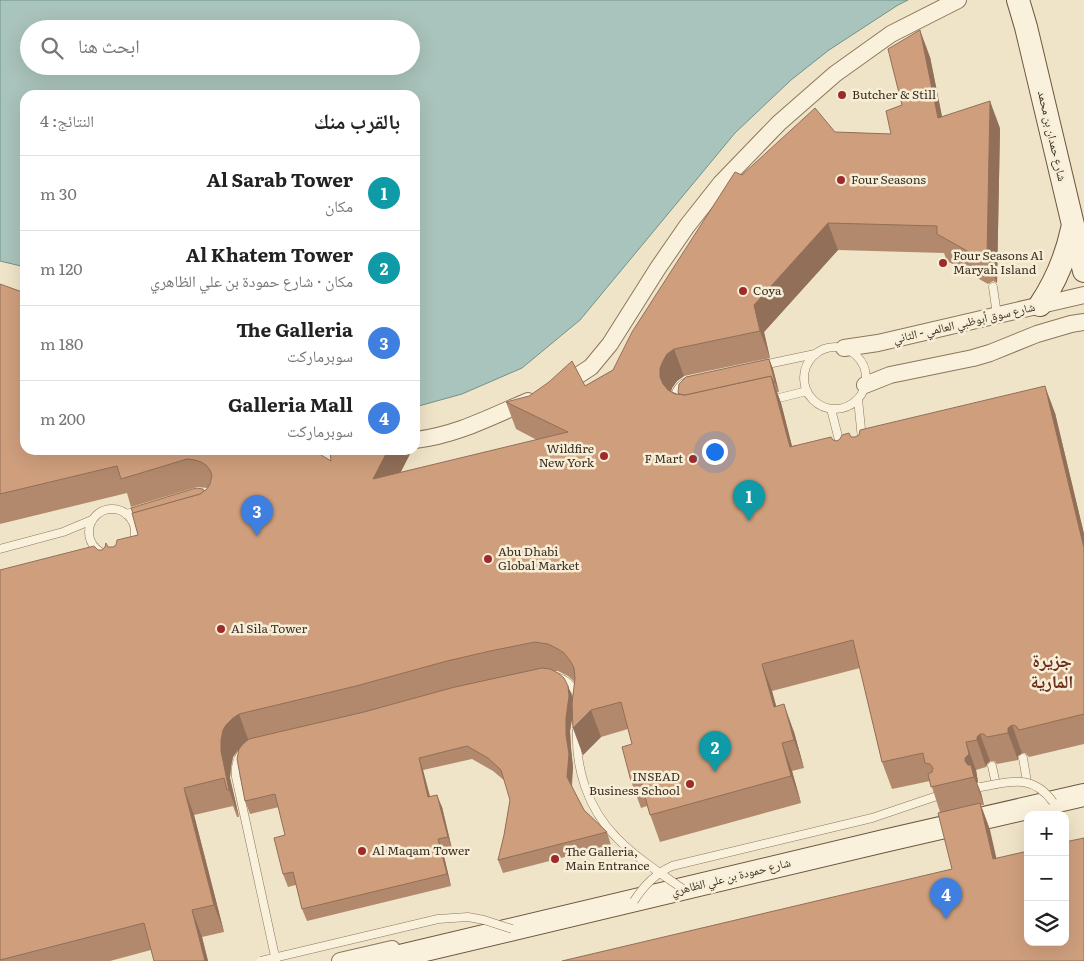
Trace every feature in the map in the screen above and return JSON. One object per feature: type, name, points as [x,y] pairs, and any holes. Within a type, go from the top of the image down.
[{"type":"main road","name":"شارع حمدان بن محمد","points":[[1018,0],[1084,272]]},
{"type":"main road","points":[[1040,305],[1050,291],[1061,267],[1073,226]]},
{"type":"main road","name":"شارع حمودة بن علي الظاهري","points":[[379,961],[1053,802],[1084,793]]},
{"type":"street","points":[[420,439],[474,425],[566,385],[592,367],[610,344],[687,226],[721,183],[779,123],[835,74],[891,34],[958,0]]},
{"type":"street","name":"شارع سوق أبوظبي العالمي - الثاني","points":[[844,348],[878,343],[1084,295]]},
{"type":"street","points":[[862,392],[890,374],[973,358],[1053,329],[1084,322]]},
{"type":"street","points":[[340,961],[684,880],[1084,793]]},
{"type":"lane","points":[[993,287],[997,315]]},
{"type":"lane","points":[[759,366],[815,354],[833,347],[844,348],[852,352],[863,366],[866,375],[862,392],[863,450]]},
{"type":"lane","points":[[815,354],[808,362],[804,371],[804,382],[812,400],[821,406],[841,409],[850,405],[862,392]]},
{"type":"lane","points":[[678,408],[675,403],[677,390],[681,385],[693,380]]},
{"type":"lane","points":[[758,402],[807,391]]},
{"type":"lane","points":[[831,409],[843,454]]},
{"type":"lane","points":[[126,514],[147,508]]},
{"type":"lane","points":[[96,552],[122,557],[132,543],[134,536],[134,528],[126,514],[119,510],[111,509],[104,511],[92,520],[89,527],[91,542],[96,552],[107,565]]},
{"type":"lane","points":[[0,549],[63,532],[92,520]]},
{"type":"lane","points":[[134,536],[144,534]]},
{"type":"lane","points":[[546,675],[566,681],[576,692],[580,707]]},
{"type":"lane","points":[[578,722],[576,730],[577,754],[581,776],[589,798],[601,819],[615,837],[683,889]]},
{"type":"lane","points":[[244,751],[236,762],[236,777],[276,959]]},
{"type":"lane","points":[[1023,758],[1027,782]]},
{"type":"lane","points":[[992,766],[996,784]]},
{"type":"lane","points":[[980,787],[1018,781],[1027,782],[1042,789],[1053,802]]},
{"type":"lane","points":[[634,901],[646,884],[660,872],[672,866],[872,818],[937,796]]},
{"type":"lane","points":[[261,961],[276,959],[438,918],[468,917],[512,929]]},
{"type":"water","points":[[0,0],[908,0],[829,50],[791,80],[735,133],[580,320],[522,368],[462,394],[420,406],[420,90],[20,90],[20,266],[0,261]]},
{"type":"building","points":[[920,30],[938,118],[990,101],[987,256],[983,254],[978,257],[937,234],[937,226],[828,223],[754,305],[760,331],[674,349],[667,354],[663,361],[660,368],[660,377],[668,390],[675,394],[685,395],[771,376],[790,447],[831,437],[837,441],[842,435],[849,433],[851,437],[855,437],[859,435],[860,430],[1045,386],[1084,548],[1084,714],[1019,730],[1016,726],[1012,725],[1008,728],[1008,733],[987,737],[984,734],[980,734],[977,740],[966,742],[969,754],[965,761],[968,765],[971,765],[974,777],[931,787],[928,774],[932,772],[933,768],[930,764],[925,763],[923,753],[882,762],[853,640],[762,664],[774,707],[784,704],[794,740],[782,743],[791,776],[650,815],[640,778],[631,781],[622,747],[632,744],[621,702],[591,710],[573,728],[574,668],[564,653],[548,644],[535,642],[490,651],[239,714],[226,725],[221,740],[221,751],[229,790],[227,790],[224,778],[184,788],[214,905],[192,910],[205,961],[154,961],[144,923],[0,960],[0,570],[94,546],[98,550],[102,550],[106,543],[108,547],[113,547],[116,545],[117,540],[138,535],[132,513],[200,494],[207,489],[212,475],[206,465],[187,459],[121,479],[117,466],[0,494],[0,284],[20,291],[20,455],[321,455],[331,461],[330,455],[385,455],[373,479],[568,432],[506,402],[529,396],[549,382],[572,361],[585,386],[613,370],[632,332],[735,172],[742,175],[815,108],[835,132],[891,134],[886,111],[902,105],[888,49]]},
{"type":"building","points":[[769,359],[774,383],[771,376],[685,395],[678,392],[679,384],[686,377]]},
{"type":"building","points":[[196,488],[203,489],[204,491],[200,494],[133,513],[131,508]]},
{"type":"building","points":[[542,668],[558,673],[564,678],[568,686],[566,735],[569,754],[567,777],[584,810],[607,832],[498,860],[510,800],[501,770],[488,758],[467,746],[419,758],[428,797],[437,795],[448,837],[438,839],[447,874],[302,909],[293,872],[283,874],[274,838],[285,835],[275,794],[245,801],[237,759],[239,749],[243,744],[249,739],[364,712],[455,687]]},
{"type":"building","points":[[980,803],[993,859],[1024,852],[1024,946],[1069,946],[1069,841],[1084,838],[1084,961],[562,961],[952,869],[938,813]]},
{"type":"place","name":"Butcher & Still","points":[[842,95]]},
{"type":"place","name":"Four Seasons","points":[[841,180]]},
{"type":"place","name":"Four Seasons Al Maryah Island","points":[[943,263]]},
{"type":"place","name":"Coya","points":[[743,291]]},
{"type":"place","name":"Wildfire New York","points":[[604,456]]},
{"type":"place","name":"F Mart","points":[[693,459]]},
{"type":"place","name":"Al Sarab Tower","points":[[749,521]]},
{"type":"place","name":"The Galleria","points":[[257,536]]},
{"type":"place","name":"Abu Dhabi Global Market","points":[[488,559]]},
{"type":"place","name":"Al Sila Tower","points":[[221,629]]},
{"type":"place","name":"Al Khatem Tower","points":[[715,772]]},
{"type":"place","name":"INSEAD Business School","points":[[690,784]]},
{"type":"place","name":"Al Maqam Tower","points":[[362,851]]},
{"type":"place","name":"The Galleria, Main Entrance","points":[[555,859]]},
{"type":"place","name":"Galleria Mall","points":[[946,919]]},
{"type":"district","name":"جزيرة المارية","points":[[1052,671]]}]
